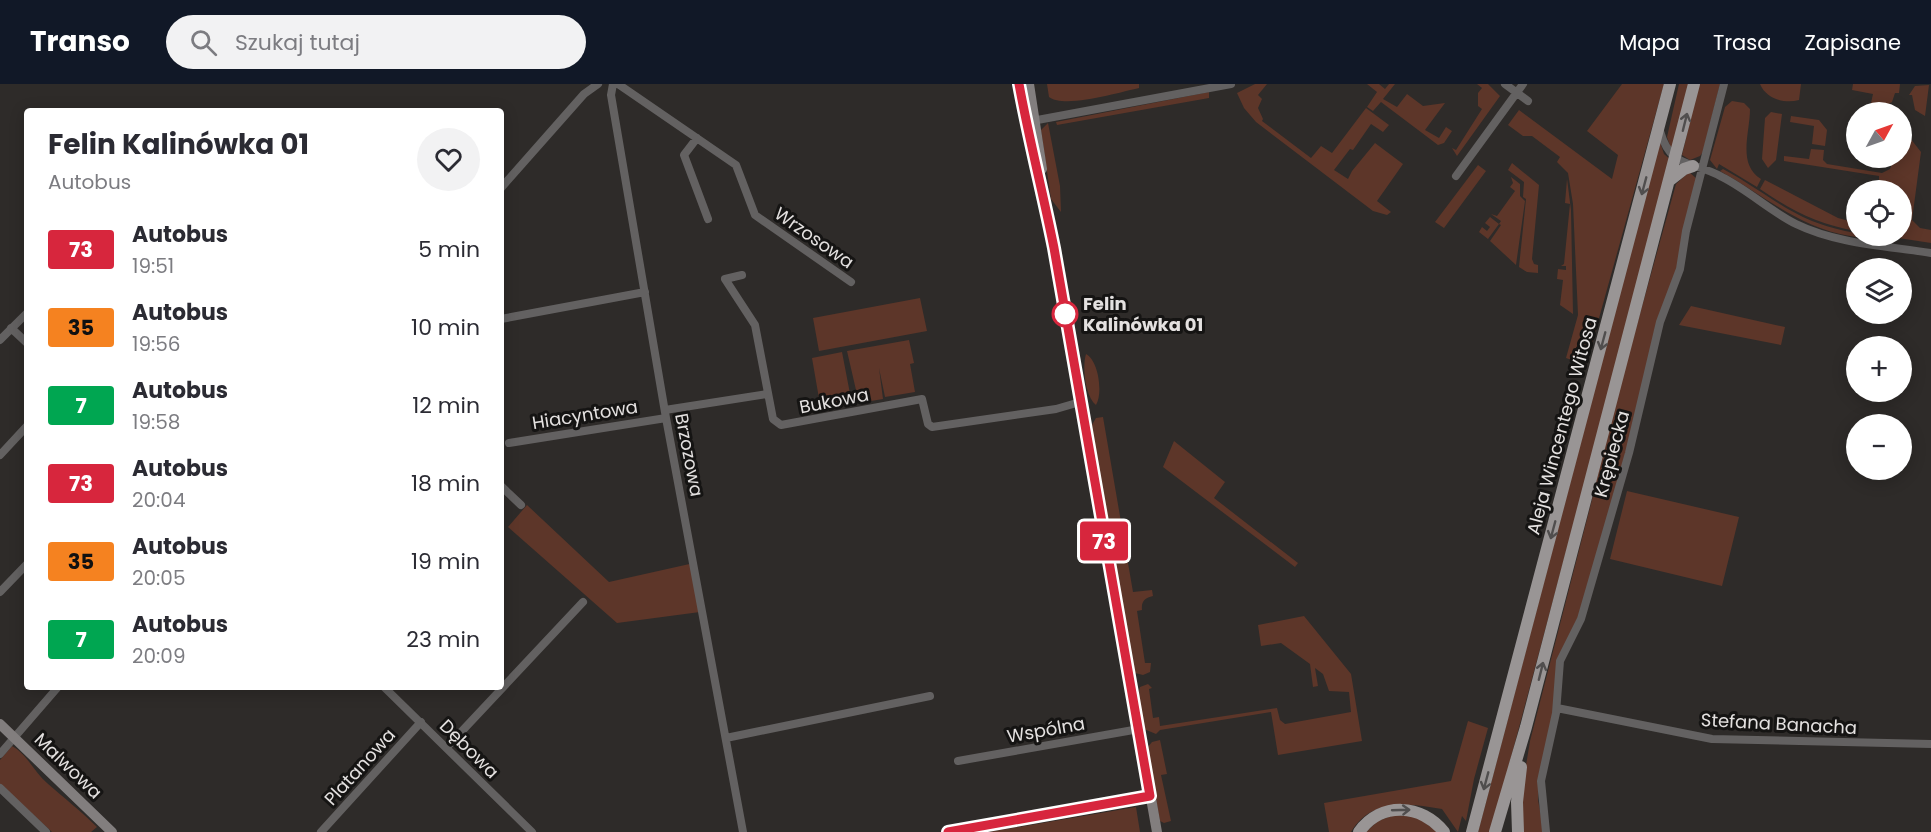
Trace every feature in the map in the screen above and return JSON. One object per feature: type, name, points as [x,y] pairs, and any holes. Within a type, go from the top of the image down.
[{"type":"main road","name":"Aleja Wincentego Witosa","points":[[1472,832],[1670,84]]},
{"type":"main road","points":[[1495,832],[1526,728],[1694,84]]},
{"type":"main road","points":[[1670,181],[1684,169],[1698,167]]},
{"type":"main road","points":[[1518,832],[1518,788],[1526,728]]},
{"type":"main road","points":[[1359,832],[1378,815],[1406,809],[1427,816],[1444,832]]},
{"type":"street","points":[[504,185],[584,94],[598,84]]},
{"type":"street","name":"Brzozowa","points":[[613,84],[611,95],[665,414],[742,832]]},
{"type":"street","name":"Wrzosowa","points":[[618,84],[736,165],[755,215],[851,282]]},
{"type":"street","points":[[1019,84],[1031,121]]},
{"type":"street","points":[[1029,84],[1031,121],[1156,832]]},
{"type":"street","points":[[1031,121],[1231,84]]},
{"type":"street","points":[[1506,84],[1528,101]]},
{"type":"street","points":[[1456,176],[1523,84]]},
{"type":"street","name":"Krępiecka","points":[[1546,832],[1541,781],[1557,708],[1560,661],[1581,620],[1629,453],[1660,322],[1680,269],[1698,167],[1724,84]]},
{"type":"street","points":[[1659,130],[1665,148],[1675,159],[1736,185],[1780,215],[1808,229],[1840,238],[1931,253]]},
{"type":"street","points":[[697,138],[684,154],[708,219]]},
{"type":"street","name":"Bukowa","points":[[742,275],[725,279],[755,325],[773,419],[781,425],[922,399],[928,424],[932,427],[1056,409],[1080,402]]},
{"type":"street","points":[[504,318],[645,292]]},
{"type":"street","points":[[0,340],[24,316]]},
{"type":"street","points":[[11,328],[24,340]]},
{"type":"street","points":[[665,414],[767,394]]},
{"type":"street","name":"Hiacyntowa","points":[[509,442],[665,414]]},
{"type":"street","points":[[0,455],[24,429]]},
{"type":"street","points":[[504,489],[521,505]]},
{"type":"street","points":[[0,592],[24,567]]},
{"type":"street","points":[[504,686],[583,602]]},
{"type":"street","points":[[0,754],[55,690]]},
{"type":"street","name":"Dębowa","points":[[387,690],[532,832]]},
{"type":"street","points":[[447,747],[500,690]]},
{"type":"street","points":[[726,738],[930,696]]},
{"type":"street","name":"Stefana Banacha","points":[[1557,708],[1712,739],[1931,744]]},
{"type":"street","name":"Platanowa","points":[[321,832],[421,722]]},
{"type":"street","name":"Malwowa","points":[[0,723],[112,832]]},
{"type":"street","name":"Wspólna","points":[[958,761],[1139,729]]},
{"type":"street","points":[[0,788],[46,832]]},
{"type":"street","points":[[948,832],[1150,796]]},
{"type":"shaded area","points":[[1047,84],[1139,84],[1139,88],[1093,99],[1067,101],[1049,97]]},
{"type":"shaded area","points":[[1255,84],[1267,84],[1258,95],[1262,99],[1258,108],[1262,121],[1311,158],[1321,146],[1332,153],[1366,108],[1389,125],[1383,132],[1371,124],[1353,150],[1350,149],[1334,170],[1348,179],[1375,143],[1403,164],[1377,201],[1391,212],[1387,215],[1373,211],[1256,122],[1244,108],[1237,93]]},
{"type":"shaded area","points":[[1367,84],[1379,84],[1385,89],[1389,84],[1395,84],[1383,99],[1397,107],[1407,94],[1423,106],[1445,103],[1425,130],[1439,138],[1446,127],[1452,131],[1444,143],[1438,145],[1381,102],[1373,111],[1367,107],[1377,92]]},
{"type":"shaded area","points":[[1477,84],[1488,84],[1500,96],[1457,156],[1452,148],[1456,150],[1482,109],[1478,106],[1478,93],[1482,88]]},
{"type":"shaded area","points":[[1622,84],[1664,84],[1586,365],[1566,358],[1578,315],[1573,204],[1568,173],[1557,162],[1560,157],[1532,136],[1523,136],[1508,125],[1519,110],[1612,179],[1618,155],[1587,131]]},
{"type":"shaded area","points":[[1679,84],[1690,84],[1673,154],[1667,137]]},
{"type":"shaded area","points":[[1699,84],[1720,84],[1703,152],[1700,156],[1690,160],[1682,155]]},
{"type":"shaded area","points":[[1760,84],[1801,84],[1799,100],[1788,101],[1771,97]]},
{"type":"shaded area","points":[[1853,84],[1900,84],[1899,93],[1895,93],[1892,102],[1871,102],[1873,94],[1852,90]]},
{"type":"shaded area","points":[[1929,85],[1925,116],[1915,110],[1912,95],[1909,95],[1915,86]]},
{"type":"shaded area","points":[[1209,92],[1209,98],[1057,125],[1056,122]]},
{"type":"shaded area","points":[[1732,101],[1744,103],[1750,109],[1747,157],[1754,173],[1761,179],[1757,187],[1719,164],[1717,169],[1710,160],[1725,107]]},
{"type":"shaded area","points":[[1771,112],[1782,114],[1776,160],[1768,168],[1762,159],[1765,118]]},
{"type":"shaded area","points":[[1791,116],[1819,120],[1827,130],[1825,146],[1812,144],[1814,126],[1790,122]]},
{"type":"shaded area","points":[[1048,123],[1060,186],[1061,212],[1051,199],[1041,130]]},
{"type":"shaded area","points":[[1912,141],[1921,152],[1912,220],[1912,180],[1879,180],[1879,176],[1784,161],[1784,156],[1809,159],[1811,149],[1824,150],[1823,160],[1827,164],[1882,173],[1890,169],[1912,168]]},
{"type":"shaded area","points":[[1660,142],[1664,154],[1671,160],[1491,832],[1478,832]]},
{"type":"shaded area","points":[[1512,163],[1539,185],[1532,259],[1534,264],[1538,265],[1538,273],[1527,272],[1519,267],[1526,199],[1523,197],[1524,182],[1508,170]]},
{"type":"shaded area","points":[[1478,165],[1486,171],[1444,228],[1435,222]]},
{"type":"shaded area","points":[[1723,169],[1741,179],[1801,216],[1846,231],[1846,235],[1814,226],[1798,218],[1720,171]]},
{"type":"shaded area","points":[[1689,172],[1697,179],[1678,265],[1578,625],[1560,656],[1555,706],[1539,778],[1538,800],[1544,832],[1522,832],[1521,796],[1530,741],[1595,488],[1592,487],[1676,184]]},
{"type":"shaded area","points":[[1511,177],[1520,184],[1520,196],[1525,201],[1516,265],[1490,241],[1501,225],[1499,224],[1501,221],[1491,214],[1497,216],[1515,191],[1510,187],[1513,183]]},
{"type":"shaded area","points":[[1567,179],[1571,210],[1573,314],[1560,305],[1563,280],[1557,279],[1558,269],[1566,270],[1566,266],[1561,266],[1564,264],[1570,204],[1565,203]]},
{"type":"shaded area","points":[[1765,180],[1846,220],[1846,229],[1818,221],[1783,204],[1760,189]]},
{"type":"shaded area","points":[[1490,217],[1499,224],[1488,239],[1479,232],[1482,227],[1487,231],[1490,227],[1485,223]]},
{"type":"shaded area","points":[[1912,220],[1920,228],[1931,230],[1931,243],[1912,240]]},
{"type":"shaded area","points":[[920,298],[927,331],[819,351],[813,318]]},
{"type":"shaded area","points":[[1691,306],[1785,327],[1781,345],[1679,325]]},
{"type":"shaded area","points":[[909,340],[914,363],[910,364],[915,392],[885,397],[879,368],[883,399],[859,403],[847,351]]},
{"type":"shaded area","points":[[842,352],[852,404],[821,410],[812,358]]},
{"type":"shaded area","points":[[1086,354],[1097,370],[1099,393],[1096,405],[1089,395],[1085,381]]},
{"type":"shaded area","points":[[1103,417],[1133,592],[1152,590],[1153,596],[1144,600],[1142,610],[1137,611],[1145,663],[1151,663],[1150,672],[1143,675],[1135,673],[1132,669],[1090,428],[1096,418]]},
{"type":"shaded area","points":[[1174,441],[1225,482],[1214,498],[1298,563],[1295,567],[1163,467]]},
{"type":"shaded area","points":[[1627,491],[1739,517],[1722,586],[1610,559]]},
{"type":"shaded area","points":[[527,505],[609,582],[694,563],[700,612],[617,623],[508,527]]},
{"type":"shaded area","points":[[1304,616],[1351,674],[1362,741],[1278,755],[1271,712],[1160,730],[1156,734],[1144,729],[1137,699],[1140,687],[1148,684],[1152,688],[1149,689],[1153,718],[1159,717],[1160,726],[1277,708],[1280,720],[1285,724],[1351,712],[1349,692],[1329,691],[1323,674],[1315,668],[1318,686],[1313,687],[1310,664],[1281,643],[1261,646],[1258,625]]},
{"type":"shaded area","points":[[1468,721],[1488,728],[1474,779],[1466,821],[1462,816],[1458,832],[1442,809],[1416,805],[1391,805],[1369,813],[1351,832],[1329,832],[1324,803],[1451,781]]},
{"type":"shaded area","points":[[1160,740],[1167,774],[1161,775],[1171,821],[1164,823],[1160,821],[1147,748],[1152,742]]},
{"type":"shaded area","points":[[12,746],[47,783],[97,827],[91,832],[52,832],[0,784],[0,760]]},
{"type":"shaded area","points":[[1136,807],[1140,832],[989,832]]},
{"type":"shaded area","points":[[1394,815],[1417,817],[1438,832],[1366,832],[1378,821]]},
{"type":"bus line","name":"73","points":[[948,832],[1150,796],[1054,248],[1042,184],[1030,145],[1019,84]]},
{"type":"place","name":"Felin Kalinówka 01","points":[[1065,314]]}]
